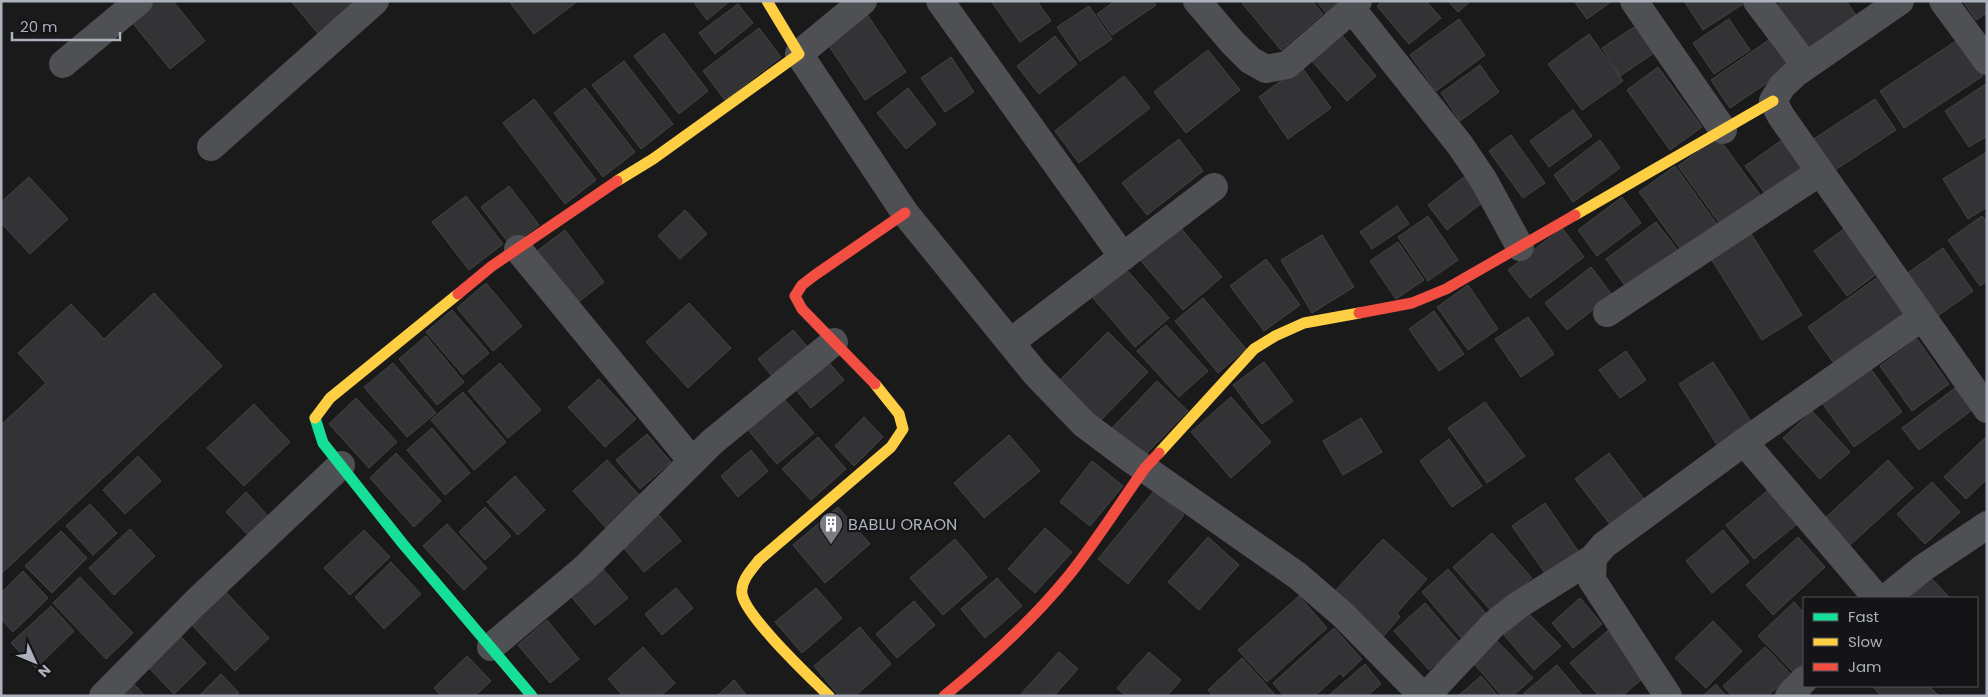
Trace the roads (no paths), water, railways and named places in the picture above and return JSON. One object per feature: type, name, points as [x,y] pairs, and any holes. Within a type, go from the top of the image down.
[{"type":"street","points":[[63,64],[139,1]]},
{"type":"street","points":[[211,147],[375,1]]},
{"type":"street","points":[[767,1],[799,54],[905,213],[1035,373],[1084,424],[1128,458],[1298,576],[1343,615],[1424,696],[1493,625],[1517,606],[1592,558],[1604,545],[1744,442],[1921,318]]},
{"type":"street","points":[[532,696],[403,544],[323,443],[315,418],[330,398],[492,266],[605,188],[653,158],[799,54],[863,1]]},
{"type":"street","points":[[940,1],[1123,257]]},
{"type":"street","points":[[1197,1],[1250,60],[1266,69],[1287,65],[1355,5],[1460,144],[1483,179],[1520,247]]},
{"type":"street","points":[[1634,1],[1723,130]]},
{"type":"street","points":[[1757,1],[1806,66]]},
{"type":"street","points":[[944,696],[980,667],[1018,632],[1070,574],[1145,468],[1254,349],[1275,336],[1304,323],[1412,303],[1446,289],[1773,101],[1782,86],[1806,66],[1900,1]]},
{"type":"street","points":[[1943,1],[1987,61]]},
{"type":"street","points":[[1773,101],[1781,116],[1921,318],[1987,409]]},
{"type":"street","points":[[1607,313],[1820,172]]},
{"type":"street","points":[[1011,342],[1214,187]]},
{"type":"street","points":[[829,696],[794,661],[753,614],[742,595],[745,579],[759,560],[891,447],[903,429],[899,414],[873,382],[802,309],[795,296],[802,285],[815,275],[905,213]]},
{"type":"street","points":[[518,249],[692,461]]},
{"type":"street","points":[[491,647],[585,568],[712,442],[834,342]]},
{"type":"street","points":[[1744,442],[1876,597]]},
{"type":"street","points":[[103,696],[195,602],[341,465]]},
{"type":"street","points":[[1887,597],[1923,568],[1987,525]]},
{"type":"street","points":[[1592,558],[1592,580],[1668,696]]},
{"type":"place","name":"BABLU ORAON","points":[[831,545]]}]
